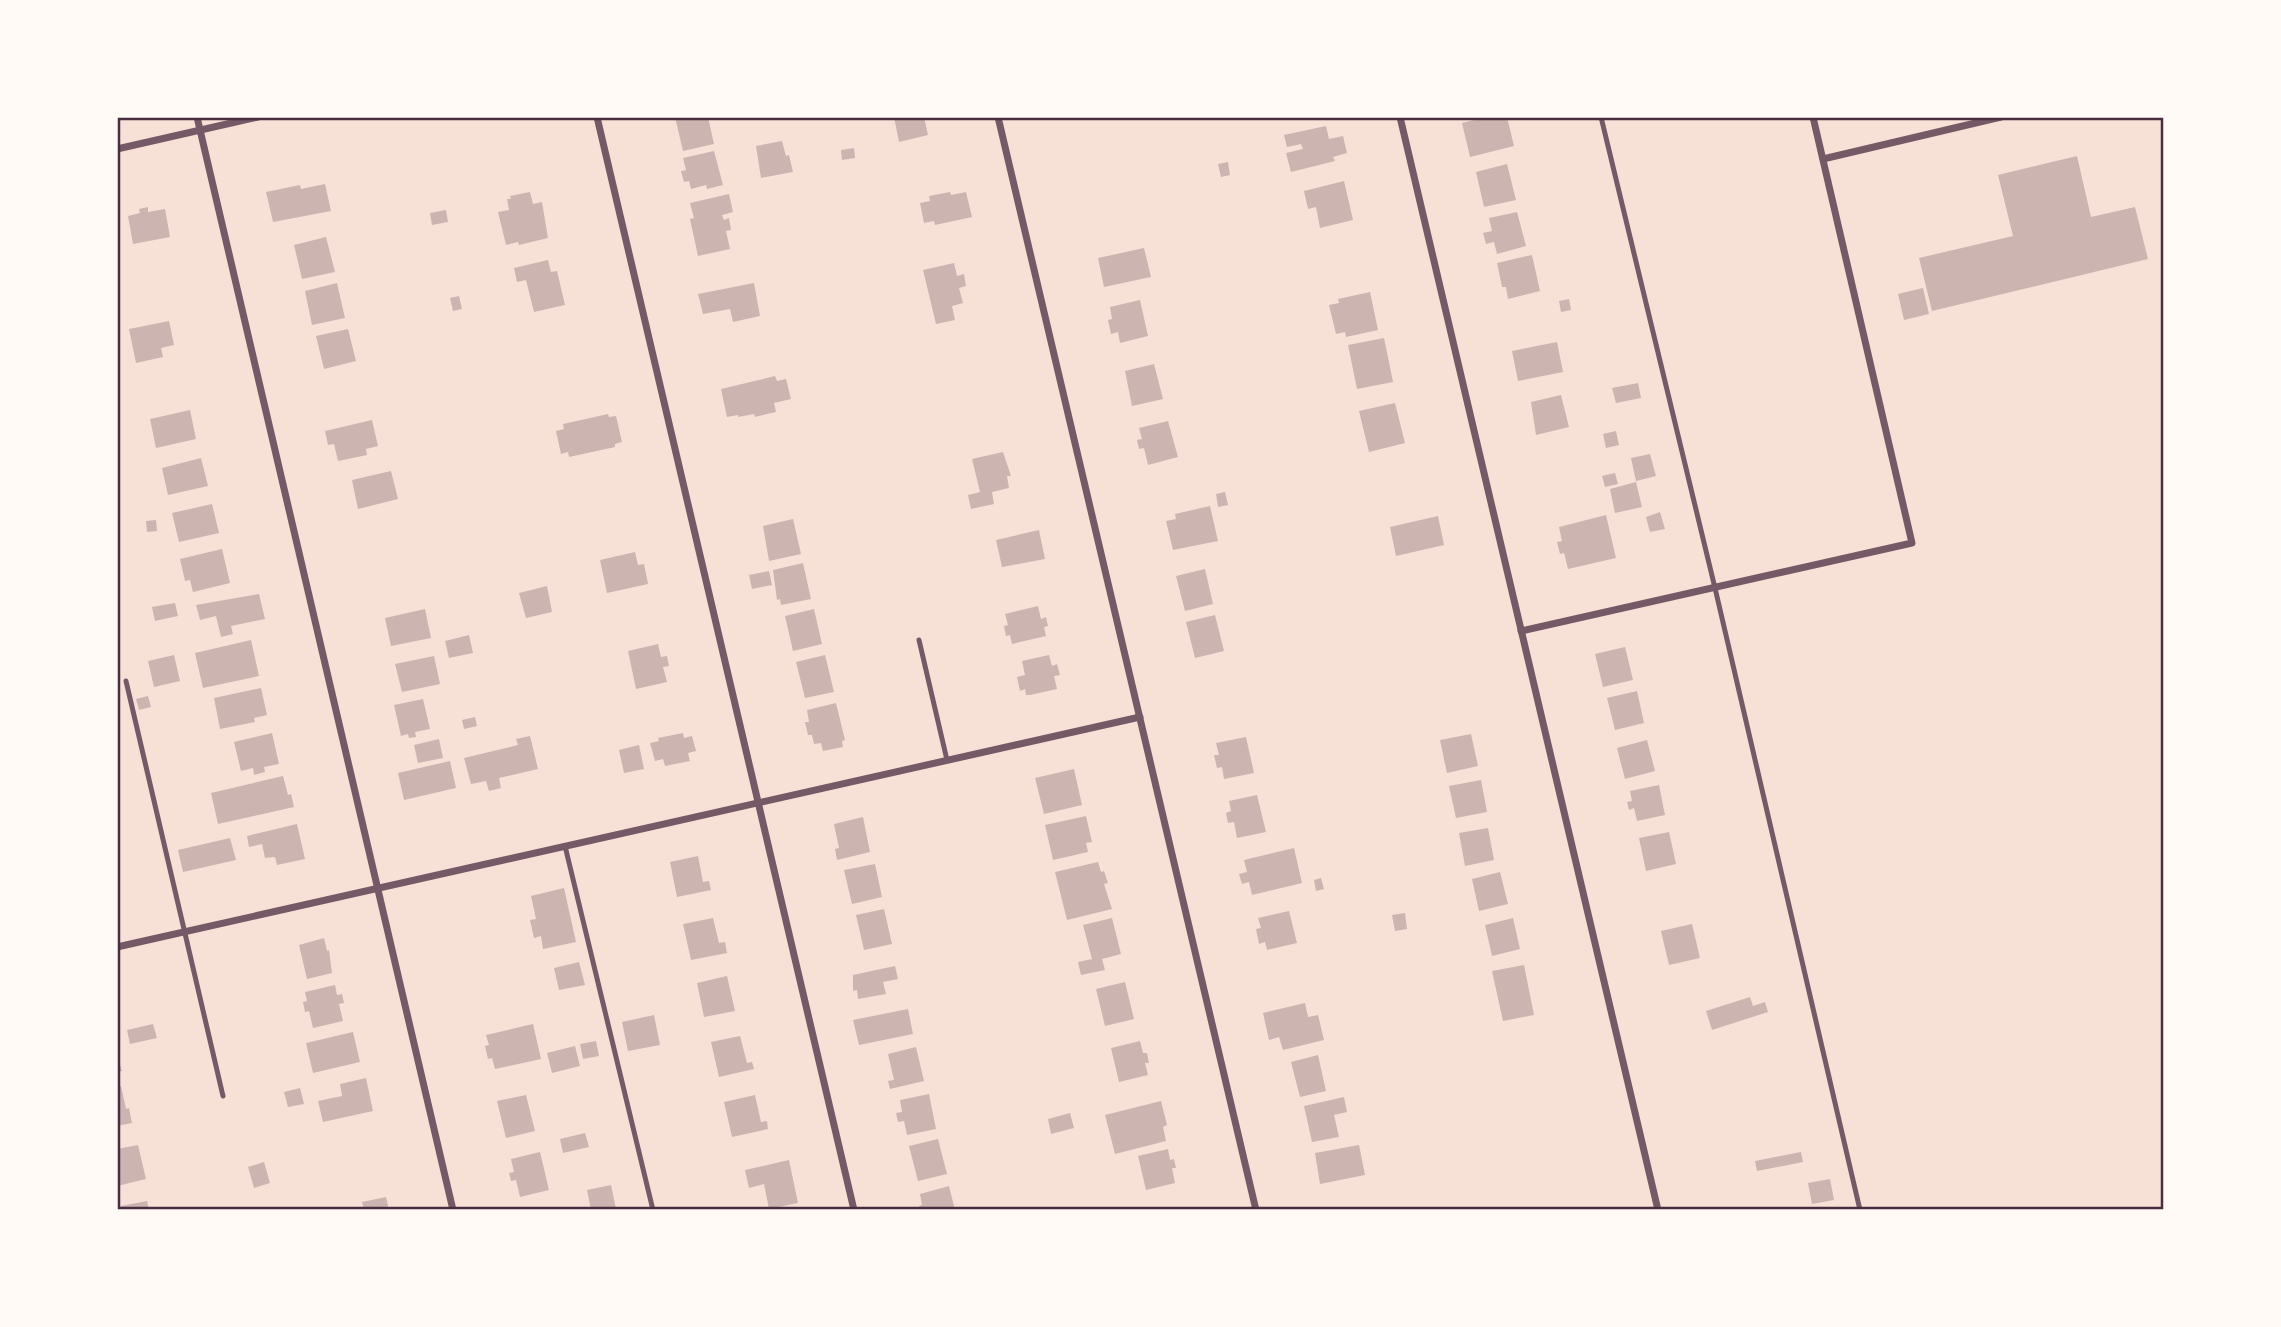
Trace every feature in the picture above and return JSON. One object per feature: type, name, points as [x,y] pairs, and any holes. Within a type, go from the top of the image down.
[{"type":"street","points":[[197,117],[453,1210]]},
{"type":"street","points":[[117,149],[258,117]]},
{"type":"street","points":[[597,117],[854,1210]]},
{"type":"street","points":[[998,117],[1256,1210]]},
{"type":"street","points":[[1400,117],[1658,1210]]},
{"type":"street","points":[[1521,631],[1912,544],[1813,117]]},
{"type":"street","points":[[1822,159],[2001,117]]},
{"type":"street","points":[[117,947],[1140,717]]},
{"type":"lane","points":[[1601,117],[1715,587],[1860,1210]]},
{"type":"lane","points":[[919,640],[947,760]]},
{"type":"lane","points":[[125,681],[223,1096]]},
{"type":"lane","points":[[565,846],[653,1210]]},
{"type":"building","points":[[675,117],[708,117],[714,144],[683,151]]},
{"type":"building","points":[[894,117],[924,117],[928,135],[899,142]]},
{"type":"building","points":[[1486,117],[1507,117],[1514,146],[1470,157],[1462,123]]},
{"type":"building","points":[[1326,126],[1329,139],[1343,136],[1347,153],[1333,157],[1335,161],[1291,172],[1286,153],[1303,149],[1301,144],[1287,147],[1284,135]]},
{"type":"building","points":[[782,141],[793,172],[761,178],[756,146]]},
{"type":"building","points":[[854,148],[855,158],[842,160],[841,150]]},
{"type":"building","points":[[714,151],[723,185],[707,189],[706,185],[691,189],[689,181],[684,182],[681,171],[686,170],[683,158]]},
{"type":"building","points":[[2077,156],[2091,217],[2135,207],[2148,259],[1932,311],[1919,258],[2013,236],[1998,175]]},
{"type":"building","points":[[1228,162],[1230,175],[1221,177],[1218,164]]},
{"type":"building","points":[[1507,164],[1516,200],[1484,207],[1476,172]]},
{"type":"building","points":[[1344,181],[1353,220],[1320,228],[1316,207],[1308,209],[1304,191]]},
{"type":"building","points":[[325,184],[331,211],[273,222],[266,192],[300,185],[301,189]]},
{"type":"building","points":[[530,192],[533,204],[542,202],[548,238],[519,245],[518,242],[506,245],[498,212],[509,210],[507,199],[511,199],[510,196]]},
{"type":"building","points":[[950,192],[951,195],[966,192],[972,217],[935,225],[934,221],[924,223],[920,203],[930,201],[929,196]]},
{"type":"building","points":[[729,194],[733,212],[722,215],[724,220],[729,218],[731,230],[726,231],[730,249],[698,256],[690,219],[694,218],[690,203]]},
{"type":"building","points":[[148,207],[148,212],[165,209],[170,237],[133,244],[128,216],[140,213],[139,209]]},
{"type":"building","points":[[446,210],[448,222],[432,225],[430,213]]},
{"type":"building","points":[[1517,212],[1526,246],[1497,254],[1494,242],[1486,244],[1483,233],[1492,231],[1489,218]]},
{"type":"building","points":[[326,237],[335,272],[302,279],[294,245]]},
{"type":"building","points":[[1144,248],[1151,277],[1104,287],[1098,258]]},
{"type":"building","points":[[1532,255],[1540,291],[1508,299],[1506,287],[1502,287],[1497,263]]},
{"type":"building","points":[[548,260],[551,272],[557,271],[565,305],[534,312],[526,280],[517,282],[514,268]]},
{"type":"building","points":[[954,263],[957,276],[964,274],[966,286],[959,288],[963,303],[952,306],[955,320],[936,324],[923,270]]},
{"type":"building","points":[[337,283],[345,318],[312,325],[305,291]]},
{"type":"building","points":[[754,283],[760,316],[733,322],[730,309],[703,314],[698,294]]},
{"type":"building","points":[[1923,288],[1929,314],[1904,320],[1898,294]]},
{"type":"building","points":[[1370,292],[1378,330],[1346,337],[1345,332],[1336,334],[1329,305],[1339,303],[1338,299]]},
{"type":"building","points":[[459,296],[462,309],[453,311],[450,298]]},
{"type":"building","points":[[1569,299],[1571,310],[1561,312],[1559,301]]},
{"type":"building","points":[[1140,300],[1148,336],[1120,343],[1118,332],[1111,334],[1108,320],[1112,319],[1110,307]]},
{"type":"building","points":[[169,321],[174,345],[161,348],[163,357],[136,363],[129,329]]},
{"type":"building","points":[[348,329],[356,361],[324,369],[316,336]]},
{"type":"building","points":[[1384,338],[1393,382],[1357,389],[1348,345]]},
{"type":"building","points":[[1557,342],[1563,372],[1518,381],[1512,351]]},
{"type":"building","points":[[1154,364],[1163,399],[1132,406],[1125,371]]},
{"type":"building","points":[[775,376],[777,381],[786,379],[791,399],[774,403],[776,412],[755,417],[754,414],[727,417],[721,389]]},
{"type":"building","points":[[1638,383],[1641,398],[1616,403],[1612,388]]},
{"type":"building","points":[[1561,395],[1569,427],[1536,435],[1531,402]]},
{"type":"building","points":[[1395,403],[1405,443],[1369,452],[1359,411]]},
{"type":"building","points":[[190,410],[196,439],[156,448],[150,419]]},
{"type":"building","points":[[608,414],[609,417],[616,416],[622,442],[615,444],[615,447],[569,457],[568,452],[561,454],[556,431],[564,429],[563,424]]},
{"type":"building","points":[[372,420],[378,446],[366,449],[367,455],[338,461],[334,444],[328,445],[325,431]]},
{"type":"building","points":[[1168,421],[1178,457],[1148,465],[1144,448],[1139,449],[1137,440],[1142,439],[1139,428]]},
{"type":"building","points":[[1616,431],[1619,445],[1606,448],[1603,434]]},
{"type":"building","points":[[1003,452],[1011,476],[1007,476],[1009,488],[992,492],[994,504],[971,509],[968,495],[980,492],[972,459]]},
{"type":"building","points":[[1650,454],[1656,476],[1636,481],[1631,458]]},
{"type":"building","points":[[201,458],[208,486],[168,495],[162,468]]},
{"type":"building","points":[[391,471],[398,499],[358,509],[352,480]]},
{"type":"building","points":[[1615,473],[1618,484],[1605,487],[1602,476]]},
{"type":"building","points":[[1636,482],[1642,507],[1615,513],[1610,489]]},
{"type":"building","points":[[1225,492],[1228,505],[1218,507],[1216,494]]},
{"type":"building","points":[[212,504],[219,533],[179,542],[172,513]]},
{"type":"building","points":[[1210,506],[1218,541],[1173,550],[1166,521],[1176,519],[1175,514]]},
{"type":"building","points":[[1660,512],[1665,529],[1650,532],[1646,517]]},
{"type":"building","points":[[1606,515],[1616,558],[1568,569],[1564,553],[1560,554],[1557,542],[1562,541],[1559,527]]},
{"type":"building","points":[[1438,516],[1444,545],[1396,556],[1390,527]]},
{"type":"building","points":[[793,519],[801,554],[769,561],[763,526]]},
{"type":"building","points":[[156,520],[157,531],[147,532],[146,521]]},
{"type":"building","points":[[1039,530],[1045,559],[1002,567],[996,540]]},
{"type":"building","points":[[222,549],[230,583],[193,592],[190,580],[185,581],[180,559]]},
{"type":"building","points":[[635,552],[638,565],[644,564],[648,584],[607,593],[600,560]]},
{"type":"building","points":[[803,563],[811,599],[781,605],[780,599],[777,600],[773,570]]},
{"type":"building","points":[[1205,569],[1213,604],[1185,611],[1176,576]]},
{"type":"building","points":[[769,571],[772,585],[752,589],[749,575]]},
{"type":"building","points":[[547,586],[552,612],[526,618],[519,593]]},
{"type":"building","points":[[259,594],[265,619],[231,626],[233,634],[221,637],[216,616],[200,620],[196,605]]},
{"type":"building","points":[[175,603],[178,616],[155,621],[152,607]]},
{"type":"building","points":[[1038,606],[1041,619],[1046,617],[1046,636],[1012,644],[1010,635],[1006,636],[1004,626],[1008,625],[1005,614]]},
{"type":"building","points":[[425,609],[431,638],[391,646],[385,618]]},
{"type":"building","points":[[814,609],[822,644],[793,651],[785,616]]},
{"type":"building","points":[[1215,615],[1224,651],[1195,658],[1186,622]]},
{"type":"building","points":[[469,635],[473,653],[449,658],[445,641]]},
{"type":"building","points":[[251,640],[259,676],[203,688],[195,653]]},
{"type":"building","points":[[658,644],[661,657],[667,656],[669,666],[663,667],[667,682],[636,689],[628,651]]},
{"type":"building","points":[[1625,647],[1633,680],[1603,687],[1595,654]]},
{"type":"building","points":[[174,655],[180,681],[154,687],[148,661]]},
{"type":"building","points":[[825,655],[834,692],[805,698],[796,662]]},
{"type":"building","points":[[1049,655],[1052,666],[1057,664],[1060,675],[1054,676],[1057,689],[1030,695],[1026,695],[1025,689],[1020,691],[1017,677],[1025,675],[1022,661]]},
{"type":"building","points":[[434,656],[440,684],[402,692],[395,664]]},
{"type":"building","points":[[261,688],[267,715],[254,718],[255,722],[220,729],[214,698]]},
{"type":"building","points":[[1637,691],[1644,723],[1615,730],[1607,698]]},
{"type":"building","points":[[148,696],[151,707],[139,710],[136,699]]},
{"type":"building","points":[[423,699],[430,729],[415,732],[416,737],[409,738],[408,734],[401,736],[394,705]]},
{"type":"building","points":[[836,703],[845,740],[842,741],[843,747],[823,751],[821,743],[814,744],[812,735],[808,735],[805,722],[809,722],[807,710]]},
{"type":"building","points":[[475,717],[477,726],[464,729],[462,720]]},
{"type":"building","points":[[272,733],[279,764],[264,767],[265,772],[254,775],[253,768],[241,771],[234,742]]},
{"type":"building","points":[[683,733],[684,738],[692,736],[696,751],[688,753],[690,761],[665,766],[663,759],[655,761],[650,743],[659,741],[658,738]]},
{"type":"building","points":[[1471,734],[1478,766],[1447,773],[1440,740]]},
{"type":"building","points":[[530,736],[538,769],[499,778],[501,788],[489,791],[486,781],[471,784],[464,758],[518,745],[516,739]]},
{"type":"building","points":[[1246,737],[1254,773],[1224,779],[1222,767],[1217,768],[1214,755],[1219,755],[1216,743]]},
{"type":"building","points":[[439,739],[443,758],[418,763],[414,745]]},
{"type":"building","points":[[1647,740],[1655,771],[1625,779],[1617,748]]},
{"type":"building","points":[[639,745],[644,769],[624,773],[619,750]]},
{"type":"building","points":[[450,761],[456,788],[404,800],[398,773]]},
{"type":"building","points":[[1074,769],[1082,805],[1044,814],[1035,778]]},
{"type":"building","points":[[283,776],[294,807],[218,824],[211,793]]},
{"type":"building","points":[[1481,780],[1487,812],[1456,818],[1449,786]]},
{"type":"building","points":[[1659,785],[1665,815],[1637,821],[1634,808],[1629,810],[1627,802],[1632,801],[1630,791]]},
{"type":"building","points":[[1257,795],[1266,832],[1237,838],[1234,822],[1228,823],[1226,813],[1231,811],[1229,801]]},
{"type":"building","points":[[1086,816],[1092,842],[1086,843],[1088,852],[1053,860],[1045,825]]},
{"type":"building","points":[[863,817],[870,852],[837,860],[835,849],[839,848],[834,824]]},
{"type":"building","points":[[297,824],[305,859],[277,865],[275,857],[265,858],[262,844],[249,847],[247,836]]},
{"type":"building","points":[[1488,828],[1494,860],[1465,866],[1459,833]]},
{"type":"building","points":[[1669,832],[1676,864],[1646,871],[1639,838]]},
{"type":"building","points":[[230,838],[236,860],[183,872],[178,850]]},
{"type":"building","points":[[1294,848],[1302,883],[1252,895],[1249,882],[1242,884],[1239,874],[1247,872],[1244,860]]},
{"type":"building","points":[[698,856],[703,882],[709,881],[711,890],[677,897],[670,862]]},
{"type":"building","points":[[1098,862],[1108,883],[1104,884],[1112,909],[1067,920],[1055,872]]},
{"type":"building","points":[[875,864],[882,897],[852,904],[844,870]]},
{"type":"building","points":[[1500,872],[1508,904],[1479,911],[1472,879]]},
{"type":"building","points":[[1321,878],[1324,889],[1316,891],[1314,880]]},
{"type":"building","points":[[564,888],[576,942],[543,949],[541,936],[534,938],[530,920],[536,919],[531,896]]},
{"type":"building","points":[[884,909],[892,944],[864,950],[856,915]]},
{"type":"building","points":[[1289,911],[1297,943],[1267,950],[1265,942],[1259,944],[1256,929],[1261,928],[1258,918]]},
{"type":"building","points":[[1405,913],[1407,929],[1395,931],[1392,915]]},
{"type":"building","points":[[713,918],[719,943],[725,942],[727,953],[691,960],[683,924]]},
{"type":"building","points":[[1112,918],[1121,954],[1102,959],[1105,970],[1081,975],[1078,962],[1092,959],[1083,925]]},
{"type":"building","points":[[1513,918],[1520,949],[1492,956],[1485,925]]},
{"type":"building","points":[[1692,924],[1700,958],[1669,965],[1661,931]]},
{"type":"building","points":[[324,938],[327,951],[329,950],[332,973],[307,979],[299,945]]},
{"type":"building","points":[[579,962],[585,985],[559,990],[554,968]]},
{"type":"building","points":[[1524,965],[1534,1015],[1503,1021],[1492,971]]},
{"type":"building","points":[[895,966],[898,979],[883,982],[886,994],[858,999],[857,990],[853,991],[853,975]]},
{"type":"building","points":[[727,976],[735,1011],[704,1017],[697,983]]},
{"type":"building","points":[[1125,982],[1134,1019],[1105,1026],[1096,989]]},
{"type":"building","points":[[335,985],[337,995],[342,994],[344,1003],[339,1004],[343,1021],[313,1028],[309,1011],[305,1012],[305,992]]},
{"type":"building","points":[[1750,997],[1753,1006],[1765,1002],[1768,1012],[1712,1030],[1706,1011]]},
{"type":"building","points":[[1305,1003],[1308,1017],[1318,1015],[1324,1040],[1283,1050],[1279,1037],[1269,1040],[1263,1013]]},
{"type":"building","points":[[908,1009],[913,1034],[859,1045],[853,1020]]},
{"type":"building","points":[[654,1015],[660,1045],[628,1051],[622,1022]]},
{"type":"building","points":[[153,1024],[157,1038],[130,1044],[127,1030]]},
{"type":"building","points":[[533,1024],[541,1059],[495,1069],[492,1058],[488,1059],[485,1046],[489,1045],[486,1035]]},
{"type":"building","points":[[353,1032],[360,1062],[313,1073],[306,1043]]},
{"type":"building","points":[[740,1036],[747,1063],[752,1062],[754,1069],[719,1077],[711,1042]]},
{"type":"building","points":[[596,1041],[599,1056],[583,1059],[580,1044]]},
{"type":"building","points":[[1140,1041],[1143,1053],[1147,1053],[1149,1063],[1145,1063],[1148,1075],[1119,1082],[1111,1048]]},
{"type":"building","points":[[575,1046],[580,1066],[552,1073],[547,1053]]},
{"type":"building","points":[[916,1047],[924,1081],[890,1089],[888,1081],[894,1080],[888,1054]]},
{"type":"building","points":[[1318,1055],[1326,1091],[1300,1097],[1291,1062]]},
{"type":"building","points":[[117,1056],[122,1071],[117,1072]]},
{"type":"building","points":[[366,1078],[373,1111],[323,1122],[318,1101],[342,1096],[340,1084]]},
{"type":"building","points":[[121,1086],[132,1123],[117,1126],[117,1087]]},
{"type":"building","points":[[300,1088],[304,1104],[288,1107],[284,1092]]},
{"type":"building","points":[[929,1094],[936,1129],[907,1135],[904,1121],[898,1122],[896,1113],[902,1112],[900,1100]]},
{"type":"building","points":[[526,1095],[535,1131],[506,1138],[497,1101]]},
{"type":"building","points":[[755,1095],[761,1122],[767,1121],[768,1129],[732,1137],[724,1102]]},
{"type":"building","points":[[1344,1097],[1347,1112],[1334,1115],[1339,1137],[1312,1142],[1304,1106]]},
{"type":"building","points":[[1161,1101],[1167,1125],[1163,1127],[1166,1141],[1115,1154],[1105,1115]]},
{"type":"building","points":[[1070,1113],[1074,1128],[1051,1134],[1048,1119]]},
{"type":"building","points":[[585,1133],[589,1147],[563,1153],[560,1139]]},
{"type":"building","points":[[938,1139],[947,1174],[918,1181],[909,1146]]},
{"type":"building","points":[[138,1145],[146,1179],[117,1186],[117,1149]]},
{"type":"building","points":[[1359,1145],[1365,1175],[1320,1184],[1315,1153]]},
{"type":"building","points":[[1168,1149],[1170,1160],[1174,1159],[1176,1168],[1172,1168],[1175,1183],[1146,1190],[1138,1156]]},
{"type":"building","points":[[540,1152],[549,1190],[520,1197],[516,1180],[511,1181],[509,1173],[514,1172],[511,1159]]},
{"type":"building","points":[[1801,1152],[1803,1162],[1757,1171],[1755,1161]]},
{"type":"building","points":[[789,1160],[798,1203],[769,1209],[764,1184],[749,1188],[745,1170]]},
{"type":"building","points":[[264,1162],[270,1183],[254,1188],[248,1167]]},
{"type":"building","points":[[1830,1179],[1834,1200],[1812,1204],[1808,1183]]},
{"type":"building","points":[[611,1185],[616,1209],[591,1210],[587,1190]]},
{"type":"building","points":[[949,1186],[955,1210],[920,1210],[920,1194]]},
{"type":"building","points":[[386,1197],[389,1210],[364,1210],[362,1202]]},
{"type":"building","points":[[147,1201],[149,1210],[121,1210],[121,1206]]}]
